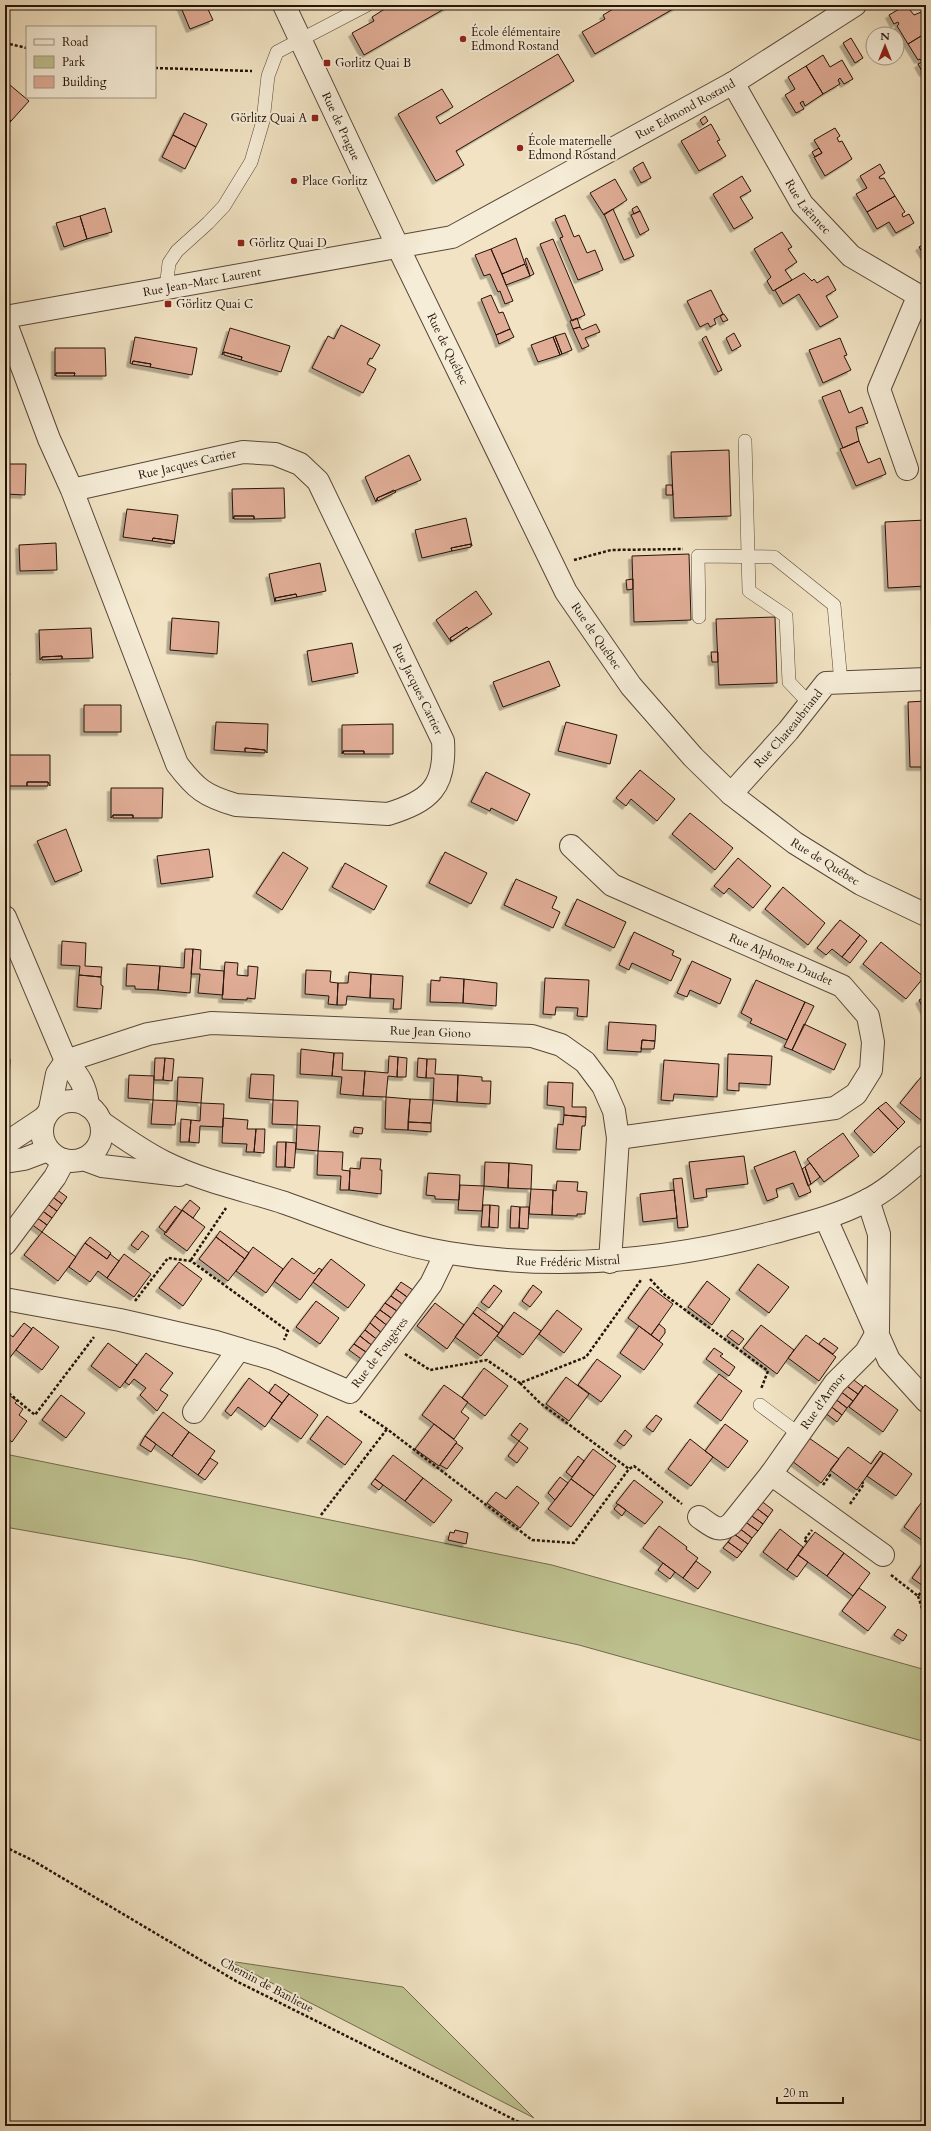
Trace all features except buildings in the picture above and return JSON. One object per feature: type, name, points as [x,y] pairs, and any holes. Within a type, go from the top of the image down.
[{"type":"street","name":"Rue de Prague","points":[[284,5],[398,247]]},
{"type":"street","name":"Rue Edmond Rostand","points":[[398,247],[452,237],[733,83],[855,5]]},
{"type":"street","name":"Rue Laënnec","points":[[733,83],[802,204],[851,256],[922,298],[879,389],[907,469]]},
{"type":"street","name":"Rue Jean-Marc Laurent","points":[[5,317],[398,247]]},
{"type":"street","name":"Rue de Québec","points":[[398,247],[566,592],[631,686],[693,757],[731,794],[795,843],[861,884],[926,915]]},
{"type":"street","name":"Rue Jacques Cartier","points":[[5,321],[49,439],[72,490],[177,764],[193,786],[215,799],[236,805],[388,814],[412,806],[432,793],[440,777],[444,760],[443,741],[318,481],[300,464],[275,454],[243,452],[72,490]]},
{"type":"street","name":"Rue Chateaubriand","points":[[731,794],[788,732],[826,683],[926,678]]},
{"type":"street","name":"Rue Alphonse Daudet","points":[[571,846],[612,885],[842,986],[868,1016],[873,1042],[871,1070],[856,1094],[835,1108],[618,1138]]},
{"type":"street","points":[[5,1162],[65,1156],[95,1150],[101,1137],[82,1080],[66,1061],[7,926]]},
{"type":"street","name":"Rue Jean Giono","points":[[66,1061],[148,1034],[211,1023],[532,1036],[561,1045],[585,1062],[603,1086],[614,1111],[618,1138],[610,1262]]},
{"type":"street","points":[[65,1156],[43,1140],[41,1129],[47,1114],[57,1074],[66,1061]]},
{"type":"street","points":[[5,1144],[59,1104],[69,1101],[79,1102],[94,1114]]},
{"type":"street","name":"Rue Frédéric Mistral","points":[[94,1114],[163,1162],[198,1177]]},
{"type":"street","points":[[5,1244],[54,1177],[65,1156]]},
{"type":"street","name":"Rue Frédéric Mistral","points":[[65,1156],[102,1166],[198,1177],[240,1188],[365,1232],[446,1253],[498,1260],[567,1263],[610,1262],[663,1256],[736,1242],[826,1219],[868,1200],[926,1156]]},
{"type":"street","points":[[868,1200],[879,1234],[878,1331]]},
{"type":"street","points":[[826,1219],[862,1303],[878,1331],[890,1360],[926,1401]]},
{"type":"street","name":"Rue de Fougères","points":[[5,1299],[114,1320],[239,1348],[273,1359],[350,1392],[431,1284],[446,1253]]},
{"type":"street","name":"Rue d'Armor","points":[[699,1517],[716,1529],[724,1529],[731,1524],[771,1474],[836,1383],[866,1352],[878,1331]]},
{"type":"street","points":[[194,1412],[239,1348]]},
{"type":"street","points":[[771,1474],[884,1556]]},
{"type":"lane","points":[[166,288],[169,263],[177,251],[208,223],[224,206],[251,162],[263,121],[268,76],[277,52],[301,41],[367,5]]},
{"type":"lane","points":[[745,441],[749,591],[786,616],[789,682],[810,704]]},
{"type":"lane","points":[[699,617],[698,556],[774,557],[834,605],[842,683]]},
{"type":"lane","points":[[760,1405],[799,1434]]},
{"type":"path","points":[[5,43],[26,48]]},
{"type":"path","points":[[156,68],[255,71]]},
{"type":"path","points":[[555,567],[583,556],[612,550],[683,549],[698,556]]},
{"type":"path","points":[[191,1261],[240,1188]]},
{"type":"path","points":[[5,1390],[35,1415],[168,1258],[191,1261],[288,1331],[273,1359]]},
{"type":"path","points":[[520,1382],[586,1357],[645,1274],[665,1295],[768,1372],[761,1386],[760,1405]]},
{"type":"path","points":[[388,1343],[430,1370],[487,1360],[520,1382],[540,1403],[629,1469]]},
{"type":"path","points":[[350,1392],[345,1401],[387,1430],[532,1540],[574,1543],[629,1469],[634,1466],[699,1517]]},
{"type":"path","points":[[321,1515],[387,1430]]},
{"type":"path","points":[[837,1522],[864,1484],[862,1482]]},
{"type":"path","points":[[884,1556],[884,1570],[918,1596],[926,1620]]},
{"type":"path","points":[[918,1596],[925,1587]]},
{"type":"path","name":"Chemin de Banlieue","points":[[5,1847],[32,1860],[236,1981],[527,2126]]},
{"type":"green space","points":[[5,1454],[552,1565],[926,1670],[926,1742],[579,1645],[193,1560],[5,1527]]},
{"type":"green space","points":[[229,1961],[403,1987],[534,2118]]},
{"type":"place","name":"École élémentaire Edmond Rostand","points":[[463,39]]},
{"type":"place","name":"Gorlitz Quai B","points":[[327,63]]},
{"type":"place","name":"Görlitz Quai A","points":[[315,118]]},
{"type":"place","name":"École maternelle Edmond Rostand","points":[[520,148]]},
{"type":"place","name":"Place Gorlitz","points":[[294,181]]},
{"type":"place","name":"Görlitz Quai D","points":[[241,243]]},
{"type":"place","name":"Görlitz Quai C","points":[[168,304]]}]
